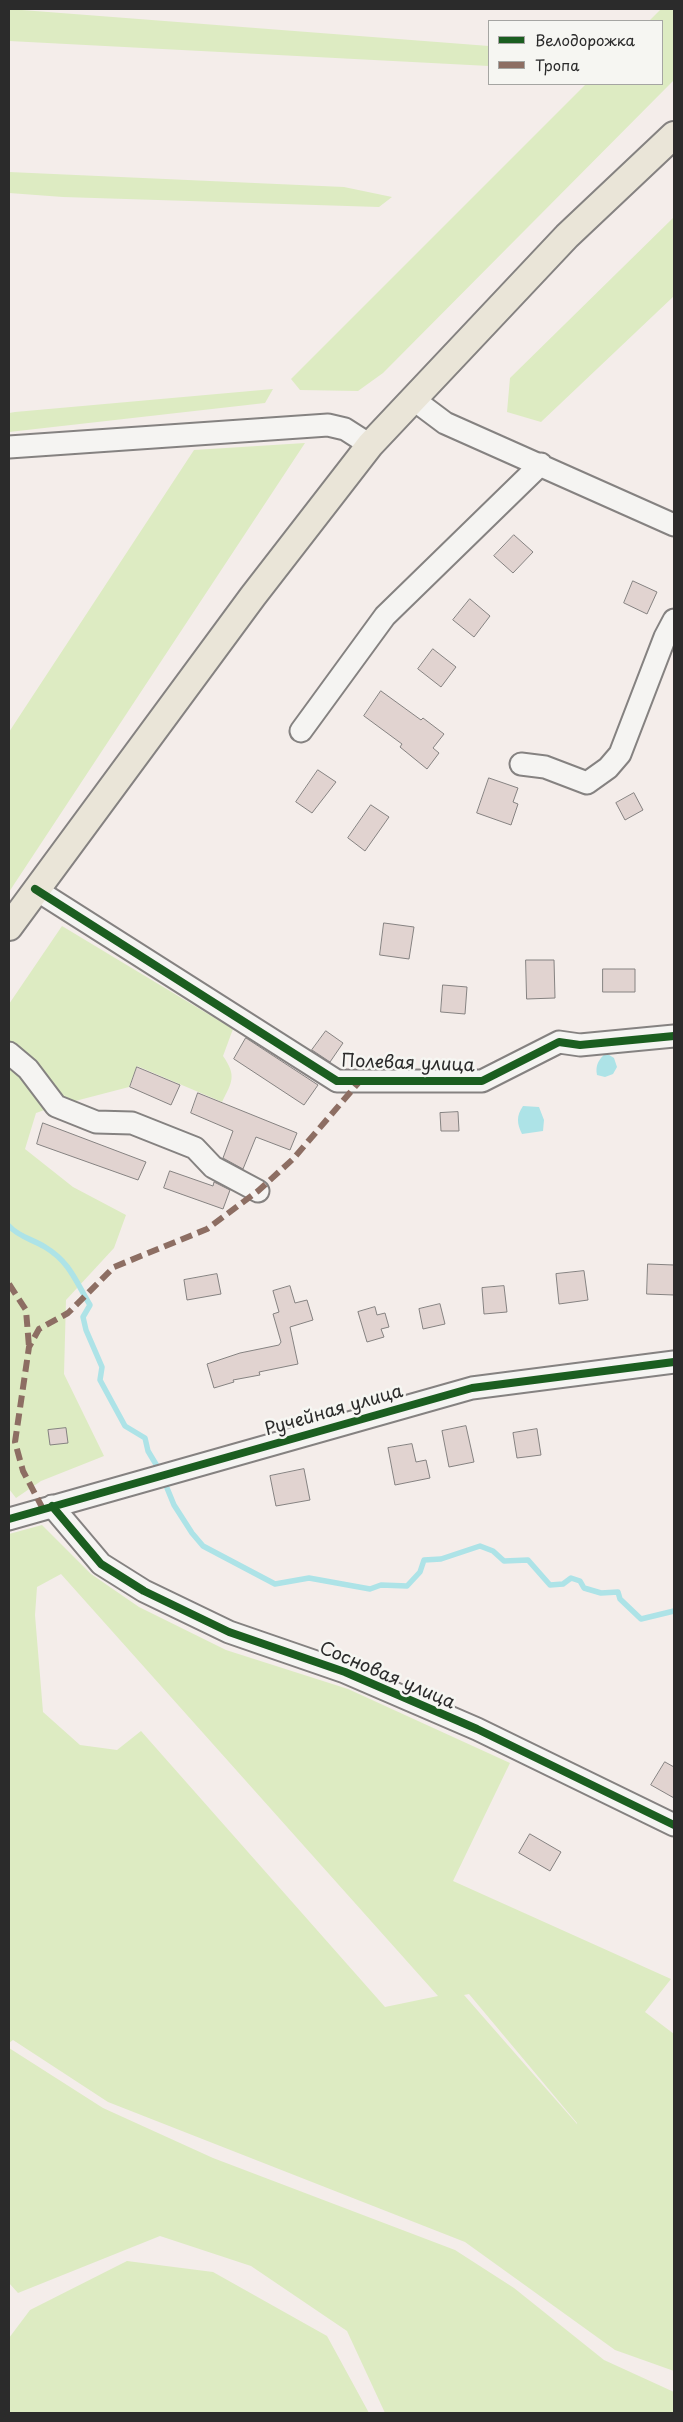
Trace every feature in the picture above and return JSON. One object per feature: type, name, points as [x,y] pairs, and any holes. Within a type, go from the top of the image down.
[{"type":"main road","points":[[9,927],[35,889],[253,596],[370,445],[567,236],[674,135]]},
{"type":"street","points":[[413,399],[445,423],[541,464],[674,525]]},
{"type":"street","points":[[9,447],[328,425],[345,429],[370,445]]},
{"type":"street","points":[[301,731],[385,616],[541,464]]},
{"type":"street","points":[[521,764],[545,767],[587,783],[608,768],[620,754],[665,637],[674,620]]},
{"type":"street","name":"Полевая улица","points":[[35,889],[337,1081],[482,1081],[559,1042],[580,1046],[674,1036]]},
{"type":"street","points":[[9,1053],[28,1069],[56,1106],[96,1122],[132,1123],[195,1148],[212,1167],[258,1191]]},
{"type":"street","name":"Ручейная улица","points":[[9,1518],[472,1388],[674,1362]]},
{"type":"street","name":"Сосновая улица","points":[[52,1506],[101,1564],[144,1591],[229,1632],[345,1672],[477,1730],[674,1825]]},
{"type":"green space","points":[[9,9],[488,46],[488,66],[9,41]]},
{"type":"green space","points":[[661,9],[674,9],[674,80],[383,373],[358,391],[300,390],[291,379],[585,85],[663,85],[663,20],[650,20]]},
{"type":"green space","points":[[9,172],[344,187],[392,197],[379,207],[63,197],[9,193]]},
{"type":"green space","points":[[674,217],[674,296],[541,422],[507,412],[510,378]]},
{"type":"green space","points":[[273,389],[265,403],[9,432],[9,413],[15,412]]},
{"type":"green space","points":[[305,443],[9,892],[9,732],[194,450]]},
{"type":"green space","points":[[62,926],[233,1029],[223,1056],[230,1069],[232,1079],[222,1102],[137,1066],[129,1087],[36,1113],[25,1149],[73,1187],[126,1215],[114,1248],[66,1300],[64,1374],[104,1456],[41,1481],[16,1498],[9,1489],[9,1004]]},
{"type":"green space","points":[[42,1525],[91,1574],[139,1607],[226,1650],[348,1689],[510,1763],[453,1881],[671,1979],[645,2012],[674,2034],[674,2371],[615,2350],[465,2242],[108,2102],[13,2040],[9,2043],[9,1534]],"holes":[[[61,1574],[438,1996],[385,2007],[141,1731],[117,1750],[80,1745],[43,1712],[35,1615],[37,1587]],[[469,1994],[577,2123],[577,2124],[464,1995]]]},
{"type":"green space","points":[[9,2048],[103,2108],[213,2158],[455,2250],[514,2288],[604,2360],[674,2392],[674,2413],[385,2413],[347,2331],[251,2266],[160,2236],[18,2293],[9,2283]]},
{"type":"green space","points":[[127,2261],[213,2272],[327,2336],[369,2413],[9,2413],[9,2338],[30,2310]]},
{"type":"water","points":[[606,1053],[614,1058],[617,1067],[613,1074],[605,1077],[597,1075],[597,1065]]},
{"type":"water","points":[[523,1106],[539,1107],[544,1120],[543,1131],[522,1134],[518,1120]]},
{"type":"building","points":[[514,535],[533,552],[513,573],[494,556]]},
{"type":"building","points":[[633,581],[657,592],[647,614],[624,603]]},
{"type":"building","points":[[470,599],[490,616],[474,637],[453,620]]},
{"type":"building","points":[[433,649],[456,667],[441,687],[418,669]]},
{"type":"building","points":[[381,691],[444,734],[433,748],[439,753],[427,769],[400,747],[402,744],[364,716]]},
{"type":"building","points":[[318,770],[336,782],[312,813],[296,802]]},
{"type":"building","points":[[489,778],[518,788],[513,802],[518,804],[511,825],[477,813]]},
{"type":"building","points":[[634,793],[643,810],[625,820],[616,803]]},
{"type":"building","points":[[371,805],[389,817],[365,851],[348,838]]},
{"type":"building","points":[[384,923],[414,927],[409,959],[380,955]]},
{"type":"building","points":[[526,960],[554,960],[555,998],[527,999]]},
{"type":"building","points":[[603,969],[635,969],[635,992],[603,992]]},
{"type":"building","points":[[443,985],[467,987],[465,1014],[441,1012]]},
{"type":"building","points":[[326,1031],[343,1043],[330,1062],[312,1050]]},
{"type":"building","points":[[246,1038],[318,1085],[304,1105],[234,1059]]},
{"type":"building","points":[[137,1067],[180,1085],[171,1105],[130,1087]]},
{"type":"building","points":[[198,1093],[297,1133],[290,1150],[256,1137],[243,1169],[223,1158],[233,1131],[191,1113]]},
{"type":"building","points":[[458,1112],[459,1131],[441,1131],[440,1113]]},
{"type":"building","points":[[43,1123],[146,1162],[138,1180],[37,1144]]},
{"type":"building","points":[[170,1171],[213,1186],[214,1182],[230,1190],[223,1209],[164,1188]]},
{"type":"building","points":[[648,1264],[674,1265],[674,1295],[647,1294]]},
{"type":"building","points":[[584,1271],[588,1300],[559,1304],[556,1274]]},
{"type":"building","points":[[217,1274],[221,1294],[187,1300],[184,1280]]},
{"type":"building","points":[[290,1286],[295,1303],[307,1300],[313,1320],[290,1327],[298,1364],[259,1372],[260,1375],[233,1380],[234,1382],[214,1388],[207,1364],[240,1353],[279,1345],[281,1342],[273,1314],[279,1312],[273,1291]]},
{"type":"building","points":[[504,1286],[507,1312],[484,1314],[482,1288]]},
{"type":"building","points":[[440,1304],[445,1324],[423,1329],[419,1309]]},
{"type":"building","points":[[375,1307],[377,1315],[385,1313],[389,1327],[381,1329],[384,1337],[367,1342],[358,1312]]},
{"type":"building","points":[[466,1426],[474,1462],[449,1467],[442,1431]]},
{"type":"building","points":[[66,1428],[68,1443],[50,1445],[48,1430]]},
{"type":"building","points":[[537,1429],[541,1455],[517,1458],[513,1433]]},
{"type":"building","points":[[412,1444],[416,1462],[426,1460],[430,1478],[395,1485],[388,1448]]},
{"type":"building","points":[[304,1469],[310,1500],[276,1506],[270,1476]]},
{"type":"building","points":[[665,1762],[674,1767],[674,1798],[651,1785]]},
{"type":"building","points":[[530,1834],[561,1852],[550,1871],[519,1853]]},
{"type":"waterway","points":[[9,1226],[17,1233],[54,1253],[67,1266],[76,1280],[90,1305],[83,1317],[86,1330],[102,1367],[100,1380],[125,1426],[145,1438],[148,1451],[160,1471],[174,1505],[203,1546],[275,1584],[309,1578],[370,1589],[381,1585],[407,1586],[420,1572],[424,1560],[441,1559],[480,1546],[493,1551],[504,1561],[528,1560],[550,1585],[563,1584],[571,1578],[580,1581],[584,1588],[601,1593],[618,1592],[620,1599],[641,1619],[674,1611]]},
{"type":"marked path","points":[[43,1509],[23,1471],[15,1442],[29,1347],[39,1329],[68,1313],[114,1267],[207,1229],[258,1191],[293,1159],[360,1081]]},
{"type":"marked path","points":[[9,1284],[26,1310],[29,1347]]},
{"type":"cycle path","points":[[35,889],[337,1081],[482,1081],[559,1042],[580,1045],[674,1036]]},
{"type":"cycle path","points":[[9,1519],[472,1388],[674,1362]]},
{"type":"cycle path","points":[[52,1506],[101,1564],[144,1591],[229,1632],[345,1672],[477,1729],[674,1825]]}]
